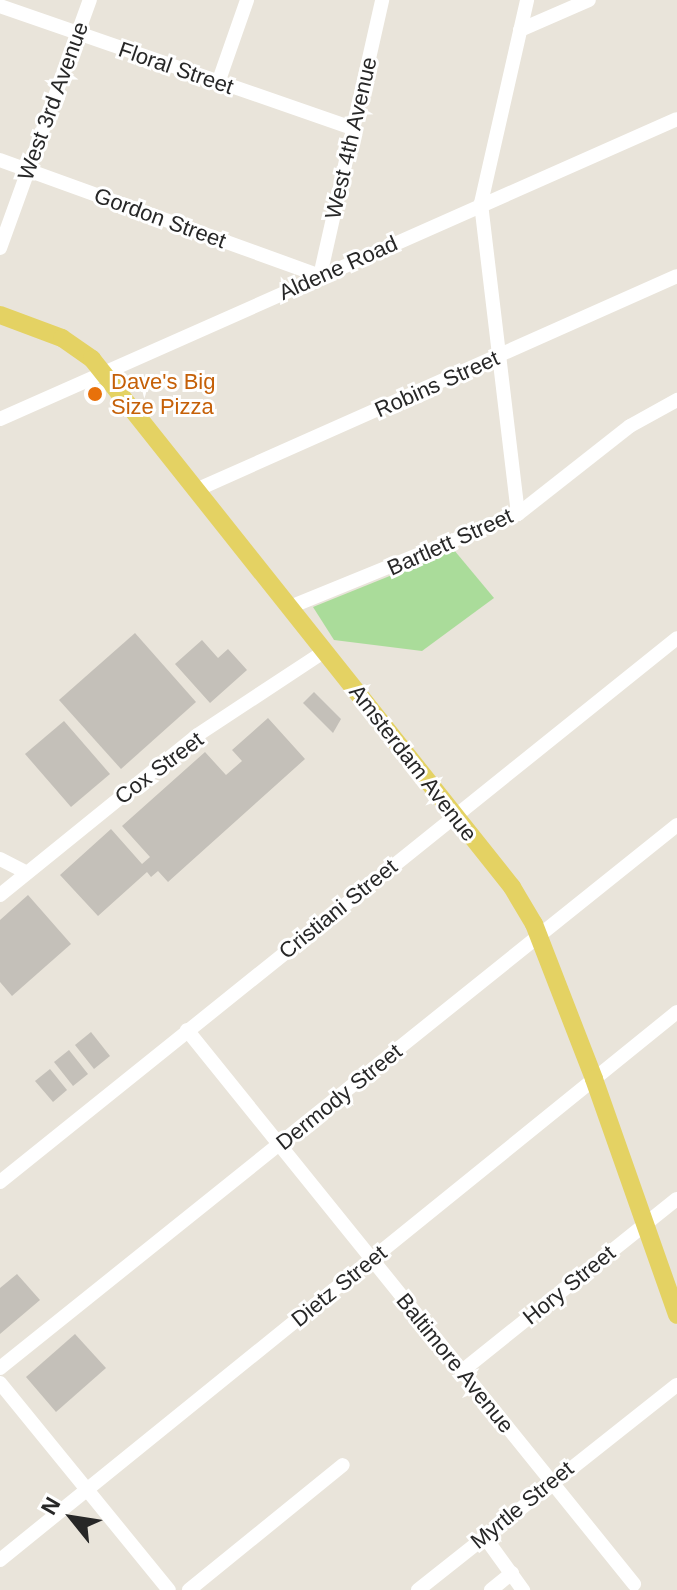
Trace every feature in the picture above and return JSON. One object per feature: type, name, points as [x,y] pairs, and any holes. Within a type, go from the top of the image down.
[{"type":"main road","name":"Amsterdam Avenue","points":[[0,315],[78,347],[101,372],[512,887],[539,938],[594,1079],[677,1315]]},
{"type":"street","name":"West 3rd Avenue","points":[[0,248],[90,0]]},
{"type":"street","points":[[218,83],[247,0]]},
{"type":"street","name":"West 4th Avenue","points":[[320,276],[382,0]]},
{"type":"street","points":[[518,514],[481,206],[527,0]]},
{"type":"street","points":[[520,30],[589,0]]},
{"type":"street","name":"Floral Street","points":[[0,6],[353,128]]},
{"type":"street","name":"Aldene Road","points":[[0,419],[677,119]]},
{"type":"street","name":"Gordon Street","points":[[0,160],[320,276]]},
{"type":"street","name":"Robins Street","points":[[196,490],[677,276]]},
{"type":"street","name":"Bartlett Street","points":[[290,607],[518,514],[630,426],[677,400]]},
{"type":"street","name":"Cristiani Street","points":[[0,1182],[677,638]]},
{"type":"street","name":"Cox Street","points":[[0,895],[196,736],[325,651]]},
{"type":"street","name":"Dermody Street","points":[[0,1368],[677,825]]},
{"type":"street","points":[[0,859],[27,873]]},
{"type":"street","name":"Dietz Street","points":[[0,1560],[677,1012]]},
{"type":"street","name":"Baltimore Avenue","points":[[187,1030],[634,1584]]},
{"type":"street","name":"Hory Street","points":[[462,1371],[677,1199]]},
{"type":"street","points":[[0,1383],[169,1590]]},
{"type":"street","name":"Myrtle Street","points":[[418,1590],[626,1420],[677,1385]]},
{"type":"street","points":[[189,1590],[343,1465]]},
{"type":"street","points":[[484,1536],[523,1590]]},
{"type":"street","points":[[491,1590],[512,1573]]},
{"type":"green space","points":[[454,550],[494,598],[422,651],[334,640],[313,607]]},
{"type":"building","points":[[135,633],[196,702],[121,769],[59,700]]},
{"type":"building","points":[[202,640],[218,658],[228,649],[247,670],[210,703],[175,664]]},
{"type":"building","points":[[314,692],[341,719],[333,733],[303,703]]},
{"type":"building","points":[[268,718],[305,759],[168,882],[158,871],[151,877],[147,872],[98,916],[60,875],[111,829],[142,864],[150,857],[122,826],[205,752],[226,775],[242,761],[232,750]]},
{"type":"building","points":[[64,721],[110,774],[71,807],[25,754]]},
{"type":"building","points":[[28,895],[71,944],[12,996],[0,982],[0,920]]},
{"type":"building","points":[[91,1032],[110,1056],[94,1069],[75,1045]]},
{"type":"building","points":[[69,1050],[88,1074],[73,1086],[54,1062]]},
{"type":"building","points":[[50,1069],[67,1090],[53,1102],[35,1081]]},
{"type":"building","points":[[17,1274],[40,1300],[0,1334],[0,1288]]},
{"type":"building","points":[[75,1334],[106,1368],[56,1412],[26,1377]]},
{"type":"place","name":"Dave's Big Size Pizza","points":[[95,394]]}]
